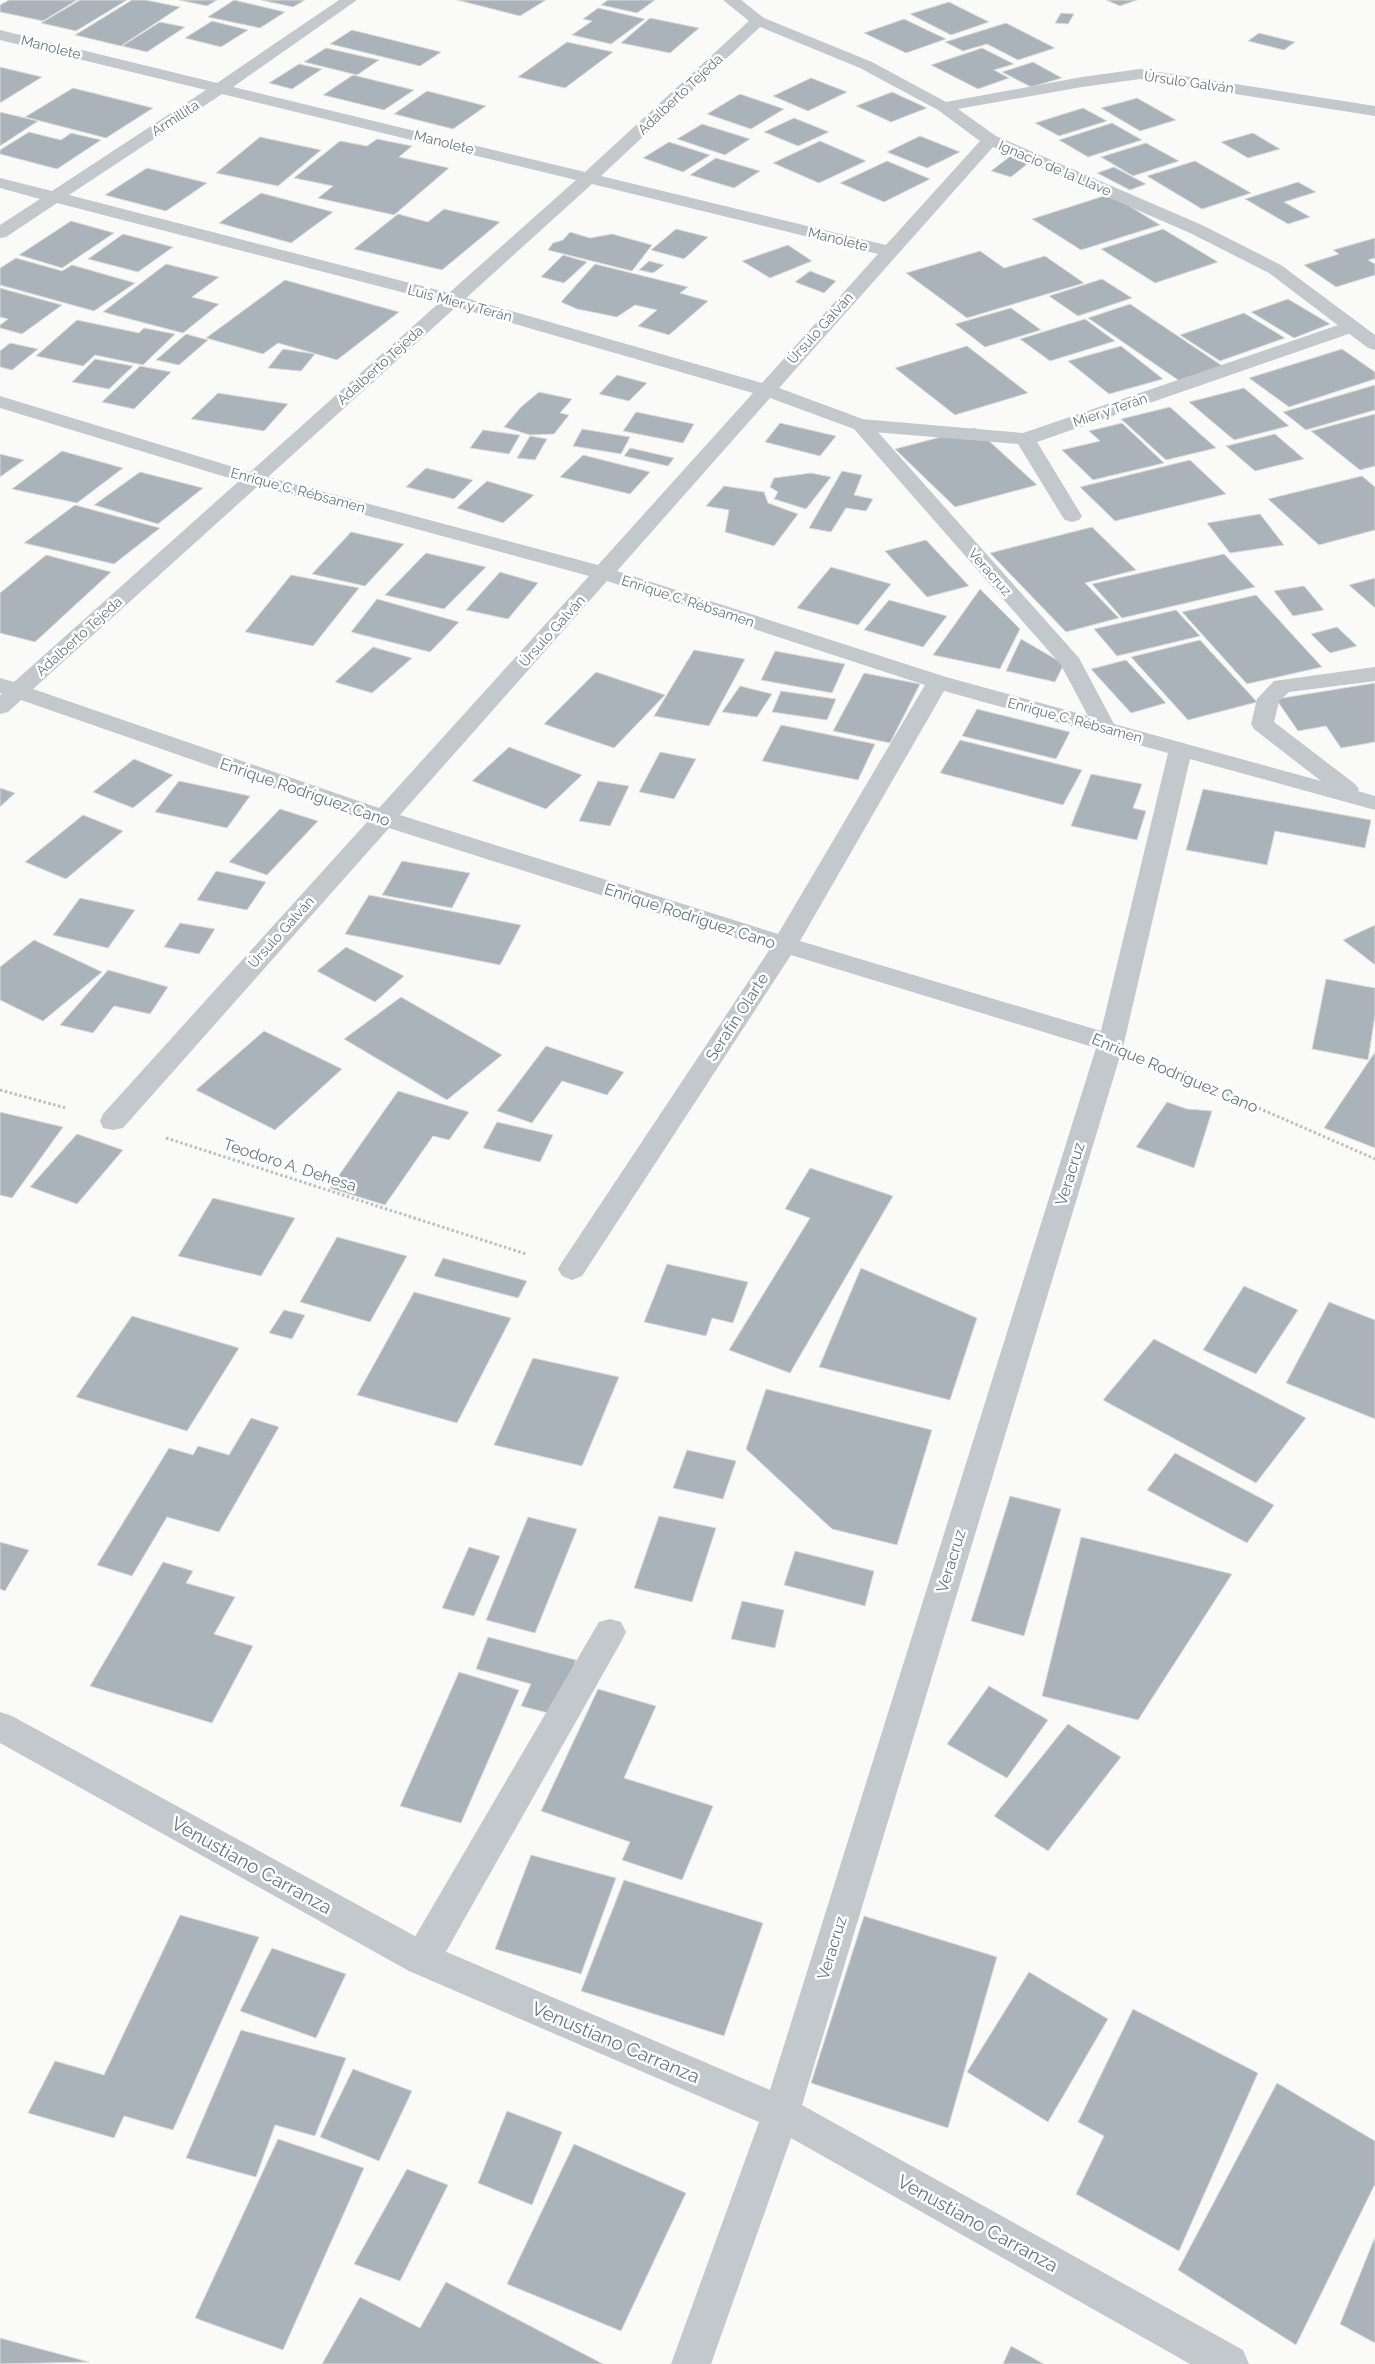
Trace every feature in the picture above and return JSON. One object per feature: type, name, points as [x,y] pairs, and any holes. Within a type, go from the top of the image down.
[{"type":"street","name":"Armillita","points":[[0,233],[220,88],[349,0]]},
{"type":"street","name":"Ignacio de la Llave","points":[[732,0],[758,21],[866,65],[944,107],[990,140],[1196,230],[1274,269],[1350,328],[1375,344]]},
{"type":"street","name":"Adalberto Tejeda","points":[[6,695],[253,479],[453,300],[590,177],[758,21]]},
{"type":"street","name":"Manolete","points":[[0,35],[888,251]]},
{"type":"street","name":"Úrsulo Galván","points":[[944,107],[1082,82],[1140,74],[1375,111]]},
{"type":"street","name":"Úrsulo Galván","points":[[113,1121],[604,573],[888,251],[990,140]]},
{"type":"street","name":"Luis Mier y Terán","points":[[0,183],[453,300],[765,390],[861,425]]},
{"type":"street","name":"Mier y Terán","points":[[861,425],[1025,439],[1350,328]]},
{"type":"street","name":"Enrique C. Rébsamen","points":[[0,402],[253,479],[604,573],[938,682],[1367,800]]},
{"type":"street","name":"Veracruz","points":[[861,425],[1071,663],[1105,728]]},
{"type":"street","points":[[1025,439],[1072,516]]},
{"type":"street","points":[[1367,800],[1262,724],[1268,699],[1282,686],[1375,674]]},
{"type":"street","name":"Serafín Olarte","points":[[572,1269],[784,946],[938,682]]},
{"type":"street","name":"Enrique Rodríguez Cano","points":[[6,695],[382,819],[784,946],[1111,1043]]},
{"type":"street","name":"Veracruz","points":[[691,2364],[781,2113],[1111,1043],[1181,748]]},
{"type":"street","points":[[422,1959],[610,1632]]},
{"type":"street","name":"Venustiano Carranza","points":[[0,1726],[422,1959],[781,2113],[1229,2364]]},
{"type":"path","name":"Enrique Rodríguez Cano","points":[[1111,1043],[1375,1159]]},
{"type":"path","name":"Teodoro A. Dehesa","points":[[0,1090],[113,1121],[572,1269]]},
{"type":"building","points":[[9,0],[77,0],[43,21],[0,12],[0,5]]},
{"type":"building","points":[[80,0],[127,0],[76,31],[41,23]]},
{"type":"building","points":[[132,0],[146,0],[180,7],[121,46],[75,35]]},
{"type":"building","points":[[179,0],[217,0],[207,6]]},
{"type":"building","points":[[234,0],[285,12],[260,28],[208,17]]},
{"type":"building","points":[[261,0],[305,0],[293,7]]},
{"type":"building","points":[[457,0],[546,0],[520,16]]},
{"type":"building","points":[[608,0],[655,0],[637,13],[601,5]]},
{"type":"building","points":[[1106,0],[1137,0],[1120,6]]},
{"type":"building","points":[[949,2],[989,22],[951,35],[910,14]]},
{"type":"building","points":[[598,8],[645,19],[611,44],[572,35],[592,21],[583,19]]},
{"type":"building","points":[[1061,13],[1074,14],[1068,24],[1055,23]]},
{"type":"building","points":[[650,18],[699,28],[670,53],[621,43]]},
{"type":"building","points":[[904,19],[946,39],[906,53],[864,33]]},
{"type":"building","points":[[212,21],[248,30],[221,47],[185,38]]},
{"type":"building","points":[[160,22],[185,27],[147,52],[122,46]]},
{"type":"building","points":[[1006,23],[1055,48],[1018,60],[987,44],[963,51],[945,42]]},
{"type":"building","points":[[352,30],[441,52],[420,66],[330,44]]},
{"type":"building","points":[[1259,33],[1295,42],[1284,50],[1248,41]]},
{"type":"building","points":[[567,42],[613,52],[565,88],[518,77]]},
{"type":"building","points":[[326,48],[379,60],[357,75],[304,62]]},
{"type":"building","points":[[982,48],[1014,64],[994,70],[1009,78],[978,89],[931,65]]},
{"type":"building","points":[[1033,62],[1062,78],[1031,87],[1002,72]]},
{"type":"building","points":[[299,64],[322,69],[292,89],[269,83]]},
{"type":"building","points":[[0,67],[42,77],[0,103]]},
{"type":"building","points":[[353,75],[414,90],[384,110],[323,95]]},
{"type":"building","points":[[811,78],[847,92],[808,111],[773,96]]},
{"type":"building","points":[[73,88],[153,108],[106,138],[25,117]]},
{"type":"building","points":[[427,91],[486,106],[453,129],[394,114]]},
{"type":"building","points":[[892,92],[927,108],[891,122],[856,106]]},
{"type":"building","points":[[740,94],[784,109],[751,129],[707,114]]},
{"type":"building","points":[[1137,98],[1176,120],[1140,131],[1101,108]]},
{"type":"building","points":[[1083,108],[1107,121],[1059,136],[1035,123]]},
{"type":"building","points":[[0,112],[38,121],[0,146]]},
{"type":"building","points":[[794,118],[829,132],[798,146],[764,132]]},
{"type":"building","points":[[1112,123],[1142,140],[1088,157],[1059,140]]},
{"type":"building","points":[[702,124],[750,139],[725,155],[677,139]]},
{"type":"building","points":[[29,132],[61,140],[71,133],[101,140],[57,169],[0,154],[0,150]]},
{"type":"building","points":[[1253,133],[1280,149],[1248,158],[1221,142]]},
{"type":"building","points":[[920,136],[960,152],[927,168],[887,152]]},
{"type":"building","points":[[260,137],[321,150],[278,186],[216,173]]},
{"type":"building","points":[[377,139],[412,146],[399,157],[449,168],[394,215],[318,198],[333,186],[294,178],[340,141],[367,146]]},
{"type":"building","points":[[820,141],[866,161],[819,183],[773,163]]},
{"type":"building","points":[[669,142],[710,155],[683,172],[643,158]]},
{"type":"building","points":[[1146,143],[1179,161],[1133,176],[1101,157]]},
{"type":"building","points":[[1017,151],[1036,157],[1011,177],[991,171]]},
{"type":"building","points":[[716,158],[760,171],[734,188],[690,175]]},
{"type":"building","points":[[887,161],[930,179],[884,202],[840,183]]},
{"type":"building","points":[[1195,161],[1251,193],[1202,209],[1147,176]]},
{"type":"building","points":[[1114,167],[1146,184],[1130,190],[1097,173]]},
{"type":"building","points":[[147,168],[207,183],[166,211],[105,195]]},
{"type":"building","points":[[1298,182],[1316,192],[1284,202],[1310,217],[1288,224],[1245,199]]},
{"type":"building","points":[[261,193],[333,212],[291,243],[219,223]]},
{"type":"building","points":[[1110,194],[1160,225],[1081,250],[1032,219]]},
{"type":"building","points":[[444,209],[500,222],[442,270],[354,249],[398,214],[428,222]]},
{"type":"building","points":[[71,221],[114,233],[62,268],[19,255]]},
{"type":"building","points":[[676,229],[708,237],[684,259],[651,250]]},
{"type":"building","points":[[1163,229],[1218,262],[1155,283],[1101,249]]},
{"type":"building","points":[[570,232],[590,238],[612,234],[652,245],[632,271],[548,250],[553,243],[563,240]]},
{"type":"building","points":[[123,234],[173,247],[138,272],[88,259]]},
{"type":"building","points":[[1375,238],[1375,258],[1368,260],[1375,264],[1375,275],[1336,287],[1304,265],[1339,254],[1333,250]]},
{"type":"building","points":[[788,245],[812,261],[770,278],[742,261]]},
{"type":"building","points":[[980,251],[1004,268],[1045,256],[1084,283],[967,318],[906,273]]},
{"type":"building","points":[[563,255],[587,262],[564,283],[541,277]]},
{"type":"building","points":[[16,258],[62,271],[72,265],[135,283],[94,311],[0,285],[0,268]]},
{"type":"building","points":[[649,261],[664,265],[653,273],[639,270]]},
{"type":"building","points":[[166,264],[219,277],[192,297],[219,304],[183,333],[103,312]]},
{"type":"building","points":[[595,264],[688,287],[680,293],[708,301],[669,335],[638,326],[657,310],[635,305],[617,317],[577,309],[561,302]]},
{"type":"building","points":[[810,271],[836,281],[824,293],[795,282]]},
{"type":"building","points":[[1102,279],[1132,298],[1078,316],[1049,296]]},
{"type":"building","points":[[285,280],[399,312],[337,360],[278,343],[263,354],[206,338]]},
{"type":"building","points":[[0,288],[62,305],[22,334],[0,328],[0,325],[8,319],[0,317]]},
{"type":"building","points":[[1288,299],[1330,324],[1294,338],[1251,312]]},
{"type":"building","points":[[1130,304],[1224,367],[1181,382],[1088,318]]},
{"type":"building","points":[[1011,308],[1041,330],[985,347],[955,324]]},
{"type":"building","points":[[1244,313],[1285,338],[1220,361],[1180,335]]},
{"type":"building","points":[[1085,319],[1115,341],[1050,361],[1020,339]]},
{"type":"building","points":[[77,320],[139,333],[144,328],[175,334],[143,365],[95,355],[83,366],[36,356]]},
{"type":"building","points":[[186,334],[208,340],[179,365],[156,360]]},
{"type":"building","points":[[10,343],[38,349],[12,370],[0,367],[0,351]]},
{"type":"building","points":[[967,346],[1028,393],[955,415],[895,368]]},
{"type":"building","points":[[1121,346],[1163,379],[1109,394],[1068,361]]},
{"type":"building","points":[[283,349],[315,354],[301,371],[268,368]]},
{"type":"building","points":[[1342,349],[1375,372],[1375,379],[1289,407],[1249,378]]},
{"type":"building","points":[[95,359],[133,366],[109,389],[72,382]]},
{"type":"building","points":[[140,366],[171,372],[134,409],[102,402]]},
{"type":"building","points":[[617,375],[647,383],[629,401],[599,394]]},
{"type":"building","points":[[1375,385],[1375,410],[1306,430],[1283,412]]},
{"type":"building","points":[[1244,388],[1289,426],[1234,440],[1189,402]]},
{"type":"building","points":[[539,392],[572,399],[560,413],[569,415],[554,434],[530,435],[504,427],[521,407]]},
{"type":"building","points":[[218,393],[288,404],[264,431],[191,419]]},
{"type":"building","points":[[1170,407],[1216,448],[1166,460],[1121,419]]},
{"type":"building","points":[[636,412],[694,424],[683,443],[623,431]]},
{"type":"building","points":[[1375,414],[1375,466],[1360,470],[1311,431]]},
{"type":"building","points":[[780,423],[836,436],[820,456],[765,442]]},
{"type":"building","points":[[1122,423],[1164,463],[1093,480],[1062,450],[1100,441],[1089,431]]},
{"type":"building","points":[[975,428],[1037,485],[955,507],[895,449]]},
{"type":"building","points":[[582,429],[630,437],[621,454],[573,446]]},
{"type":"building","points":[[483,430],[520,435],[509,454],[470,448]]},
{"type":"building","points":[[1275,434],[1304,459],[1255,471],[1226,446]]},
{"type":"building","points":[[530,436],[547,439],[535,460],[517,458]]},
{"type":"building","points":[[630,448],[674,458],[668,466],[624,456]]},
{"type":"building","points":[[62,451],[123,468],[77,503],[12,489]]},
{"type":"building","points":[[0,454],[24,460],[0,477]]},
{"type":"building","points":[[583,455],[650,472],[630,494],[560,477]]},
{"type":"building","points":[[1190,460],[1226,494],[1115,521],[1080,487]]},
{"type":"building","points":[[426,468],[473,480],[454,499],[406,487]]},
{"type":"building","points":[[842,471],[862,475],[854,495],[873,499],[866,511],[846,508],[831,532],[809,528]]},
{"type":"building","points":[[140,472],[203,488],[158,524],[94,505]]},
{"type":"building","points":[[811,473],[831,477],[806,509],[774,499],[778,492],[770,487],[774,478]]},
{"type":"building","points":[[1362,476],[1375,487],[1375,530],[1319,545],[1268,499]]},
{"type":"building","points":[[487,481],[534,495],[503,523],[457,508]]},
{"type":"building","points":[[724,486],[764,492],[768,503],[798,514],[774,546],[725,532],[729,510],[706,506]]},
{"type":"building","points":[[75,505],[160,528],[114,564],[24,543]]},
{"type":"building","points":[[1260,514],[1284,545],[1230,553],[1207,523]]},
{"type":"building","points":[[1092,527],[1136,570],[1085,583],[1119,618],[1066,632],[990,553]]},
{"type":"building","points":[[351,532],[404,544],[365,586],[312,574]]},
{"type":"building","points":[[926,540],[969,586],[927,597],[885,551]]},
{"type":"building","points":[[426,553],[486,567],[444,609],[385,595]]},
{"type":"building","points":[[1224,554],[1255,587],[1122,618],[1092,584]]},
{"type":"building","points":[[46,555],[111,572],[35,642],[0,633],[0,593]]},
{"type":"building","points":[[831,567],[891,584],[858,625],[797,608]]},
{"type":"building","points":[[500,572],[538,583],[508,619],[466,610]]},
{"type":"building","points":[[291,575],[359,588],[313,646],[245,632]]},
{"type":"building","points":[[1375,578],[1375,608],[1349,585]]},
{"type":"building","points":[[1304,586],[1324,610],[1293,616],[1274,591]]},
{"type":"building","points":[[980,589],[1020,629],[1000,669],[933,655]]},
{"type":"building","points":[[1256,595],[1322,667],[1247,684],[1182,612]]},
{"type":"building","points":[[377,599],[459,622],[430,652],[351,632]]},
{"type":"building","points":[[889,600],[947,616],[923,647],[864,630]]},
{"type":"building","points":[[1176,610],[1200,636],[1117,656],[1094,629]]},
{"type":"building","points":[[1337,627],[1357,646],[1330,653],[1311,634]]},
{"type":"building","points":[[1021,639],[1064,664],[1055,682],[1006,671]]},
{"type":"building","points":[[1200,640],[1257,702],[1188,720],[1131,657]]},
{"type":"building","points":[[373,647],[412,658],[372,693],[335,682]]},
{"type":"building","points":[[694,650],[745,659],[709,726],[654,716]]},
{"type":"building","points":[[775,651],[845,664],[832,693],[761,680]]},
{"type":"building","points":[[1126,660],[1166,703],[1131,713],[1091,669]]},
{"type":"building","points":[[596,672],[665,695],[614,748],[544,724]]},
{"type":"building","points":[[864,673],[920,684],[890,743],[833,731]]},
{"type":"building","points":[[1375,683],[1375,742],[1341,748],[1326,726],[1298,731],[1276,699]]},
{"type":"building","points":[[740,686],[772,694],[757,717],[722,712]]},
{"type":"building","points":[[781,691],[836,699],[827,720],[772,712]]},
{"type":"building","points":[[977,709],[1070,732],[1056,759],[962,736]]},
{"type":"building","points":[[781,725],[875,744],[858,780],[762,761]]},
{"type":"building","points":[[960,740],[1082,770],[1063,805],[940,773]]},
{"type":"building","points":[[509,747],[582,775],[546,809],[472,781]]},
{"type":"building","points":[[660,752],[696,759],[674,799],[639,792]]},
{"type":"building","points":[[134,759],[173,775],[133,808],[93,792]]},
{"type":"building","points":[[1091,774],[1142,784],[1133,808],[1146,811],[1137,840],[1071,826]]},
{"type":"building","points":[[179,781],[250,796],[227,828],[155,812]]},
{"type":"building","points":[[598,781],[629,786],[610,826],[579,821]]},
{"type":"building","points":[[0,788],[15,793],[0,807]]},
{"type":"building","points":[[1203,789],[1371,820],[1365,848],[1275,831],[1267,865],[1186,850]]},
{"type":"building","points":[[280,809],[318,821],[267,875],[229,862]]},
{"type":"building","points":[[83,815],[123,831],[66,879],[25,862]]},
{"type":"building","points":[[402,861],[470,873],[452,908],[382,895]]},
{"type":"building","points":[[216,871],[266,882],[247,910],[197,900]]},
{"type":"building","points":[[369,895],[521,925],[500,965],[345,934]]},
{"type":"building","points":[[80,898],[135,910],[108,948],[53,935]]},
{"type":"building","points":[[180,923],[215,929],[199,954],[164,947]]},
{"type":"building","points":[[1375,925],[1375,965],[1343,940]]},
{"type":"building","points":[[34,940],[102,972],[43,1021],[0,1000],[0,967]]},
{"type":"building","points":[[346,947],[404,976],[375,1002],[317,971]]},
{"type":"building","points":[[108,970],[168,987],[150,1014],[114,1006],[93,1033],[60,1025]]},
{"type":"building","points":[[1326,979],[1375,988],[1375,1016],[1368,1060],[1312,1049]]},
{"type":"building","points":[[401,997],[502,1055],[447,1100],[344,1039]]},
{"type":"building","points":[[264,1031],[342,1069],[275,1130],[196,1090]]},
{"type":"building","points":[[546,1046],[624,1072],[607,1095],[562,1081],[532,1123],[497,1111]]},
{"type":"building","points":[[1375,1052],[1375,1148],[1324,1128]]},
{"type":"building","points":[[398,1091],[469,1112],[449,1140],[433,1136],[385,1205],[330,1188]]},
{"type":"building","points":[[1167,1102],[1187,1109],[1212,1111],[1194,1168],[1136,1147]]},
{"type":"building","points":[[0,1112],[63,1127],[12,1198],[0,1195]]},
{"type":"building","points":[[497,1122],[553,1135],[540,1162],[483,1148]]},
{"type":"building","points":[[77,1134],[123,1150],[77,1204],[30,1187]]},
{"type":"building","points":[[810,1168],[893,1196],[790,1373],[729,1350],[810,1218],[785,1209]]},
{"type":"building","points":[[213,1198],[295,1218],[261,1276],[178,1256]]},
{"type":"building","points":[[337,1237],[407,1256],[370,1322],[300,1302]]},
{"type":"building","points":[[443,1258],[527,1281],[518,1298],[434,1276]]},
{"type":"building","points":[[667,1264],[748,1282],[733,1323],[712,1318],[706,1336],[644,1322]]},
{"type":"building","points":[[861,1268],[977,1318],[950,1400],[819,1367]]},
{"type":"building","points":[[1244,1286],[1298,1310],[1256,1374],[1203,1350]]},
{"type":"building","points":[[414,1292],[511,1318],[457,1423],[357,1395]]},
{"type":"building","points":[[1329,1302],[1375,1320],[1375,1419],[1286,1383]]},
{"type":"building","points":[[284,1310],[305,1315],[292,1339],[269,1333]]},
{"type":"building","points":[[132,1316],[239,1348],[187,1431],[76,1397]]},
{"type":"building","points":[[1154,1339],[1306,1418],[1256,1483],[1103,1400]]},
{"type":"building","points":[[533,1358],[619,1377],[582,1466],[494,1445]]},
{"type":"building","points":[[766,1389],[932,1430],[897,1545],[832,1529],[746,1449]]},
{"type":"building","points":[[251,1418],[279,1427],[219,1532],[167,1517],[132,1576],[97,1565],[169,1448],[193,1455],[198,1446],[229,1455]]},
{"type":"building","points":[[687,1450],[736,1461],[723,1499],[673,1488]]},
{"type":"building","points":[[1175,1453],[1274,1505],[1247,1543],[1147,1490]]},
{"type":"building","points":[[1010,1496],[1061,1509],[1024,1636],[971,1621]]},
{"type":"building","points":[[659,1516],[716,1528],[692,1602],[634,1588]]},
{"type":"building","points":[[528,1517],[577,1529],[535,1633],[486,1620]]},
{"type":"building","points":[[1081,1537],[1232,1574],[1138,1720],[1042,1696]]},
{"type":"building","points":[[0,1542],[29,1550],[5,1591],[0,1589]]},
{"type":"building","points":[[469,1547],[500,1556],[474,1616],[442,1608]]},
{"type":"building","points":[[795,1551],[874,1571],[865,1606],[784,1585]]},
{"type":"building","points":[[163,1562],[193,1571],[186,1583],[235,1597],[214,1634],[253,1646],[212,1723],[90,1686]]},
{"type":"building","points":[[742,1601],[784,1610],[775,1648],[731,1639]]},
{"type":"building","points":[[488,1637],[576,1660],[556,1715],[521,1706],[531,1684],[476,1669]]},
{"type":"building","points":[[459,1672],[519,1690],[461,1823],[400,1806]]},
{"type":"building","points":[[989,1686],[1048,1720],[1007,1778],[947,1744]]},
{"type":"building","points":[[598,1689],[656,1706],[624,1778],[713,1806],[682,1880],[622,1860],[630,1842],[541,1811]]},
{"type":"building","points":[[1068,1724],[1121,1757],[1048,1851],[994,1816]]},
{"type":"building","points":[[531,1855],[616,1878],[581,1974],[495,1949]]},
{"type":"building","points":[[624,1880],[763,1923],[724,2036],[581,1991]]},
{"type":"building","points":[[180,1915],[259,1937],[173,2130],[124,2116],[114,2138],[28,2113],[55,2061],[104,2075]]},
{"type":"building","points":[[864,1916],[997,1957],[948,2128],[811,2083]]},
{"type":"building","points":[[272,1948],[346,1974],[316,2038],[240,2011]]},
{"type":"building","points":[[1029,1972],[1108,2019],[1048,2122],[967,2072]]},
{"type":"building","points":[[1133,2009],[1258,2073],[1179,2251],[1076,2194],[1104,2136],[1078,2122]]},
{"type":"building","points":[[241,2030],[346,2058],[315,2136],[275,2125],[256,2177],[186,2158]]},
{"type":"building","points":[[353,2069],[412,2091],[379,2161],[320,2137]]},
{"type":"building","points":[[1277,2083],[1375,2141],[1375,2184],[1296,2345],[1178,2270]]},
{"type":"building","points":[[507,2111],[562,2132],[532,2205],[478,2183]]},
{"type":"building","points":[[278,2139],[364,2168],[283,2350],[195,2318]]},
{"type":"building","points":[[574,2144],[686,2193],[621,2331],[507,2284]]},
{"type":"building","points":[[407,2169],[448,2185],[400,2281],[354,2264]]},
{"type":"building","points":[[1375,2237],[1375,2343],[1340,2324]]},
{"type":"building","points":[[446,2282],[603,2364],[322,2364],[360,2297],[420,2328]]},
{"type":"building","points":[[0,2338],[89,2362],[0,2364]]},
{"type":"building","points":[[1011,2346],[1044,2364],[1003,2364]]}]
